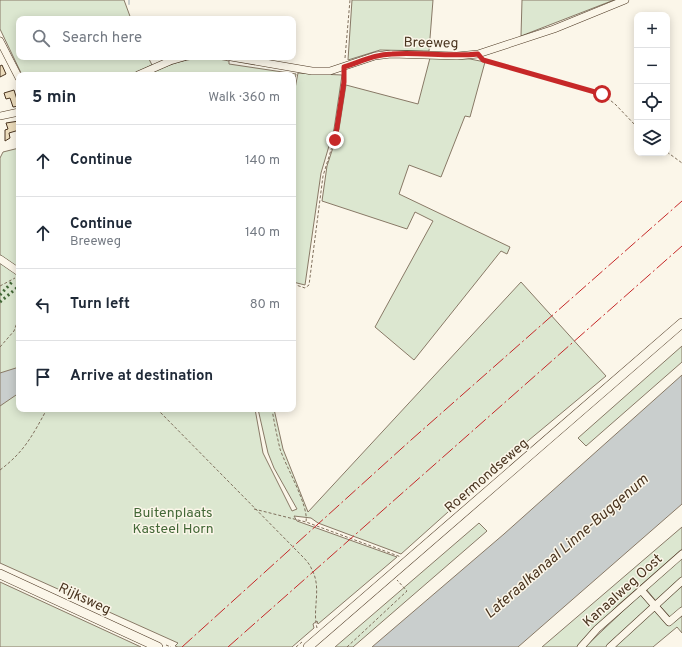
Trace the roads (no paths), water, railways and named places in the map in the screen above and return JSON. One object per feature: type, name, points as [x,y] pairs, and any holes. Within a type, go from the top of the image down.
[{"type":"main road","name":"Roermondseweg","points":[[308,647],[682,323]]},
{"type":"main road","name":"Rijksweg","points":[[0,574],[158,647]]},
{"type":"street","name":"Breeweg","points":[[247,60],[312,72],[330,71],[375,56],[391,54],[457,56],[478,54],[554,29],[625,0]]},
{"type":"street","points":[[0,40],[16,72]]},
{"type":"street","points":[[145,72],[174,60]]},
{"type":"street","points":[[0,116],[16,113]]},
{"type":"street","points":[[0,259],[16,274]]},
{"type":"street","name":"Kanaalweg Oost","points":[[581,647],[597,629],[682,554]]},
{"type":"street","points":[[610,647],[682,581]]},
{"type":"street","points":[[641,590],[669,622],[682,610]]},
{"type":"water","points":[[16,368],[16,395],[0,406],[0,373]]},
{"type":"water","name":"Lateraalkanaal Linne-Buggenum","points":[[682,375],[682,504],[518,647],[372,647],[504,534]]},
{"type":"park label","name":"Buitenplaats Kasteel Horn","points":[[173,520]]}]
